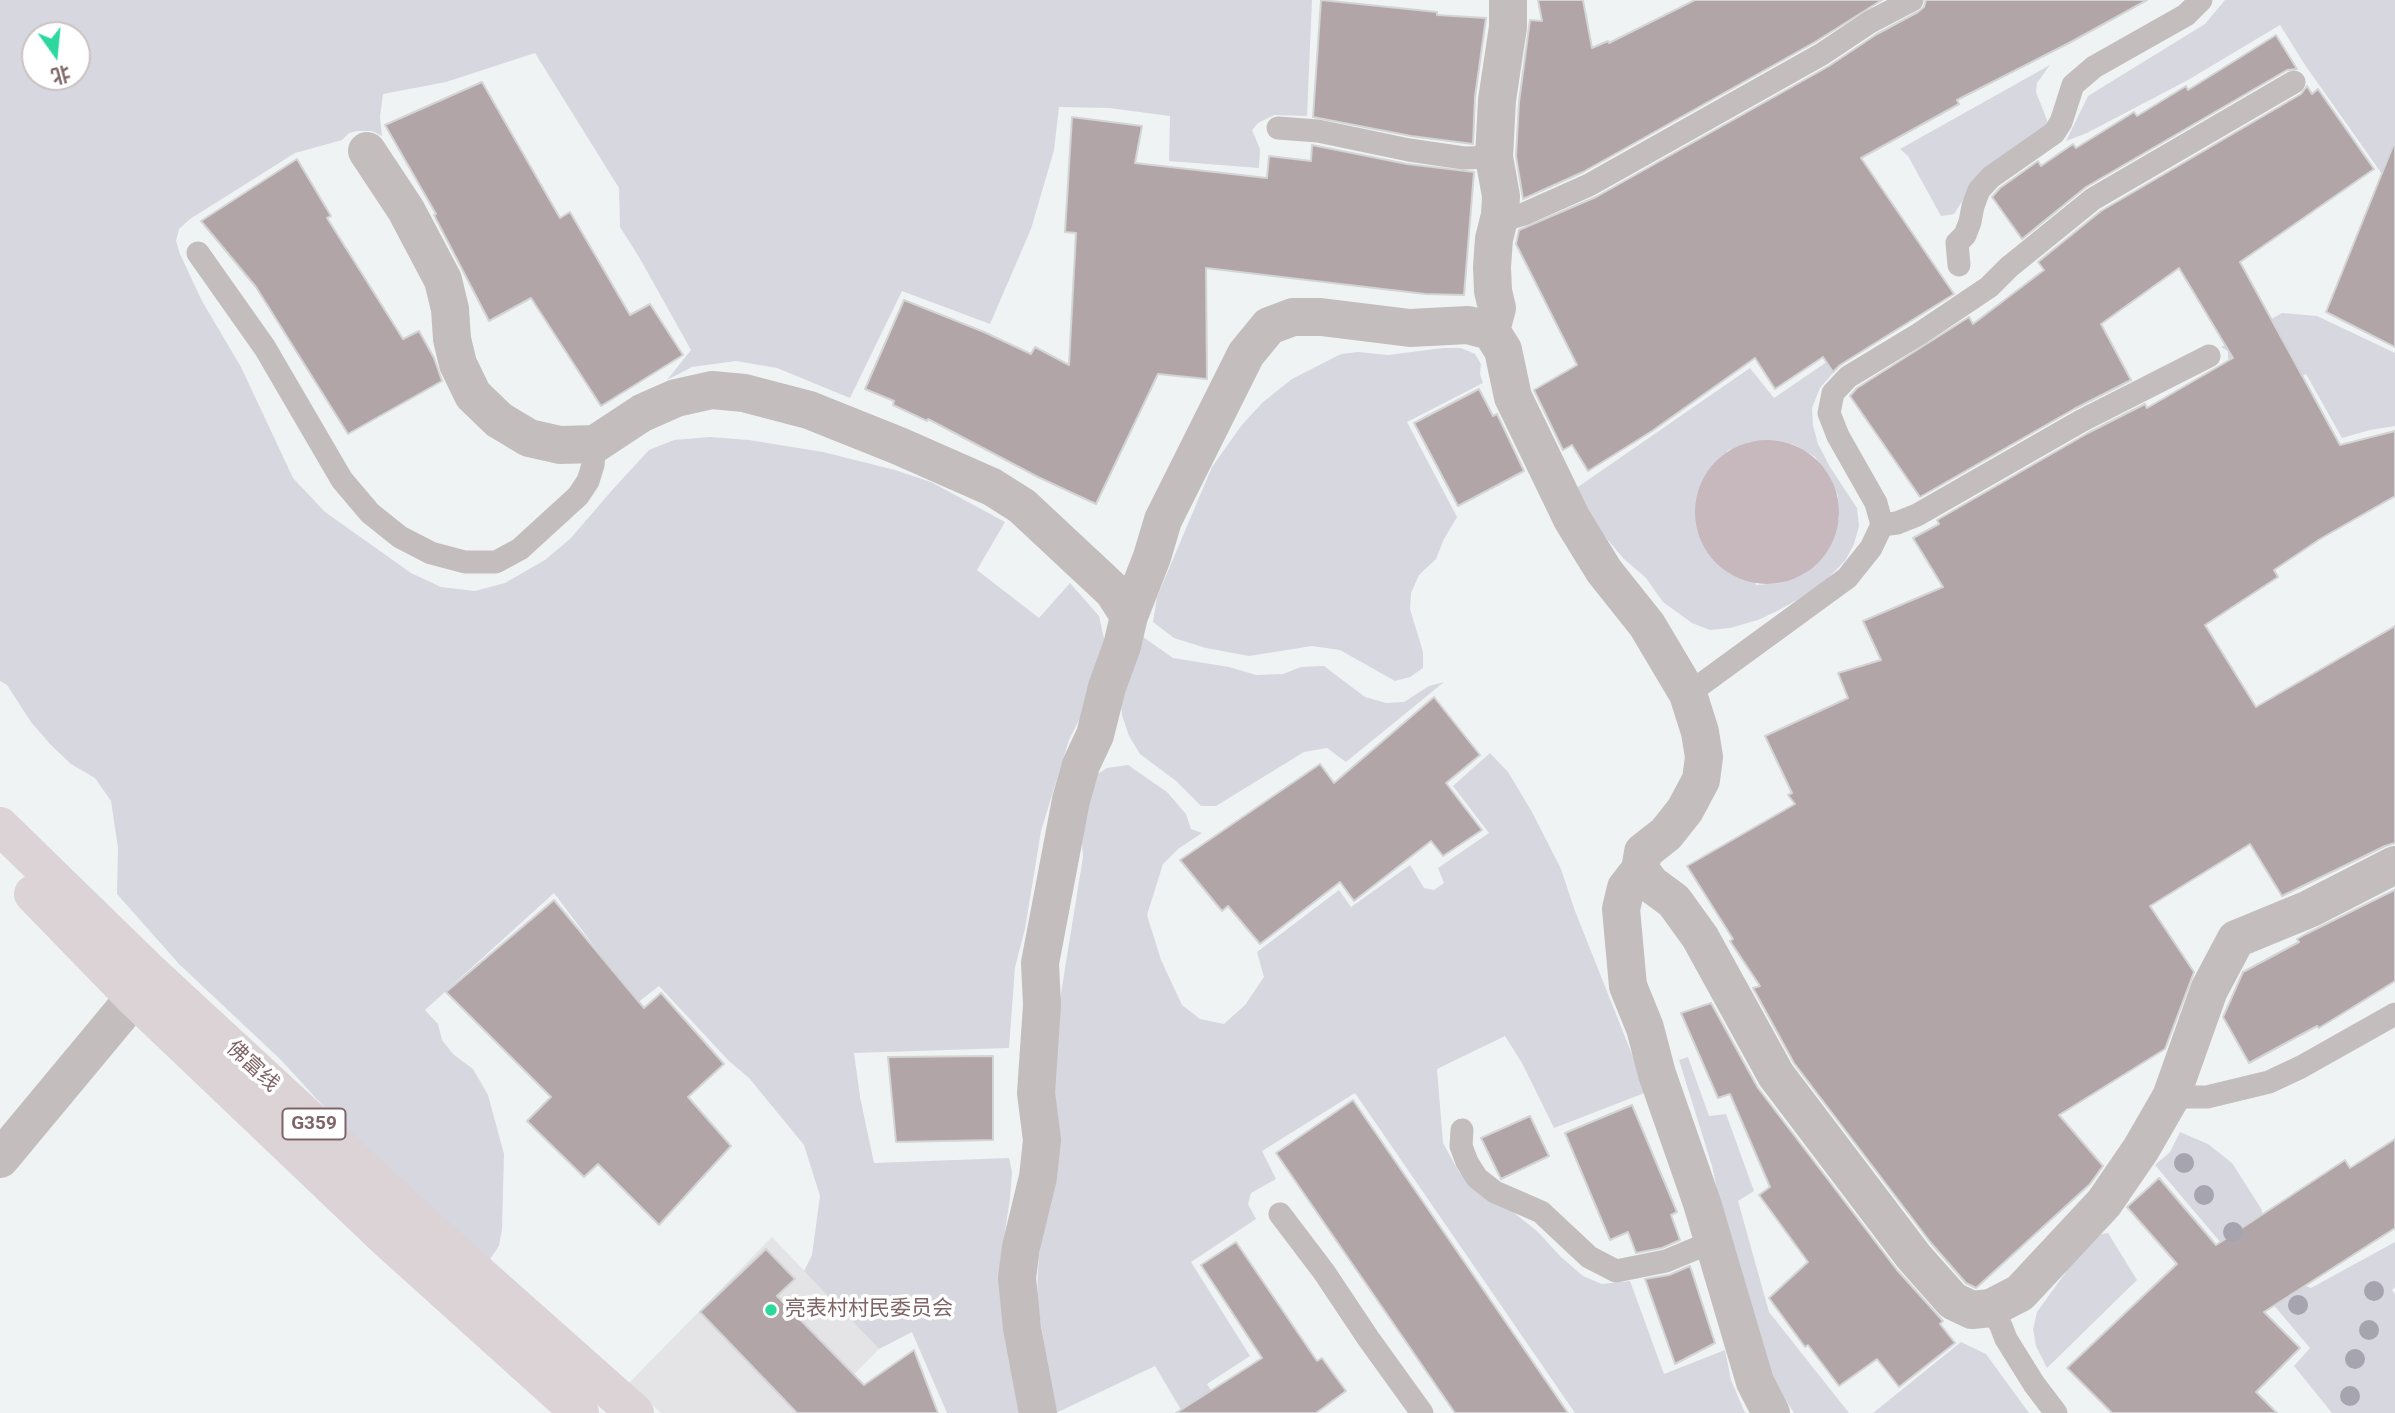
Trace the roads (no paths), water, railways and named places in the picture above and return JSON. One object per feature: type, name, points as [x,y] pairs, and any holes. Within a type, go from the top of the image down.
[{"type":"highway","name":"佛富线","points":[[0,826],[143,986],[389,1241],[580,1413]]},
{"type":"highway","name":"佛富线","points":[[0,860],[429,1230],[635,1413]]},
{"type":"street","points":[[1491,331],[1497,308],[1492,267],[1501,196],[1494,157],[1497,100],[1508,27],[1508,0]]},
{"type":"street","points":[[367,151],[405,210],[443,280],[458,364],[474,395],[499,420],[529,438],[560,445],[595,444],[642,413],[676,398],[712,390],[744,393],[809,410],[992,487],[1022,506],[1113,591],[1129,616]]},
{"type":"street","points":[[1038,1413],[1017,1278],[1021,1247],[1038,1177],[1042,1140],[1036,1093],[1042,1016],[1040,963],[1071,800],[1080,765],[1095,735],[1129,616],[1163,520],[1246,354],[1269,326],[1293,317],[1321,317],[1410,328],[1468,325],[1491,331],[1503,350],[1513,397],[1572,519],[1604,571],[1647,625],[1688,694],[1700,732],[1704,757],[1700,780],[1685,810],[1673,826],[1643,852],[1640,870],[1626,888],[1621,909],[1628,986],[1645,1028],[1657,1074],[1714,1241],[1755,1382],[1771,1413]]},
{"type":"street","points":[[1640,870],[1651,884],[1674,901],[1700,937],[1776,1075],[1914,1257],[1953,1301],[1972,1310],[1991,1308],[2020,1293],[2104,1203],[2141,1149],[2171,1097],[2209,990],[2236,939],[2333,898],[2395,865]]},
{"type":"street","points":[[0,1159],[143,986]]},
{"type":"lane","points":[[1500,215],[1514,217],[1524,214],[1589,185],[1822,54],[1870,22],[1912,0]]},
{"type":"lane","points":[[1959,265],[1957,243],[1965,235],[1979,190],[1991,177],[2053,133],[2061,122],[2073,85],[2094,67],[2186,15],[2201,0]]},
{"type":"lane","points":[[1688,694],[1847,578],[1871,548],[1882,525],[1876,503],[1838,436],[1829,413],[1833,393],[1840,385],[1848,377],[1989,287],[2009,267],[2093,199],[2294,82]]},
{"type":"lane","points":[[1279,128],[1318,131],[1409,150],[1464,158],[1494,157]]},
{"type":"lane","points":[[198,253],[265,348],[342,480],[370,513],[400,537],[430,553],[465,562],[496,562],[520,549],[578,496],[588,481],[595,444]]},
{"type":"lane","points":[[1882,525],[1897,523],[1917,515],[2081,421],[2209,356]]},
{"type":"lane","points":[[2171,1097],[2207,1097],[2269,1082],[2395,1014]]},
{"type":"lane","points":[[1462,1130],[1461,1146],[1467,1163],[1477,1178],[1495,1192],[1541,1212],[1589,1257],[1616,1271],[1666,1261],[1714,1241]]},
{"type":"lane","points":[[1280,1214],[1324,1272],[1422,1413]]},
{"type":"lane","points":[[1991,1308],[2006,1339],[2056,1413]]},
{"type":"place","name":"亮表村村民委员会","points":[[771,1310]]}]
